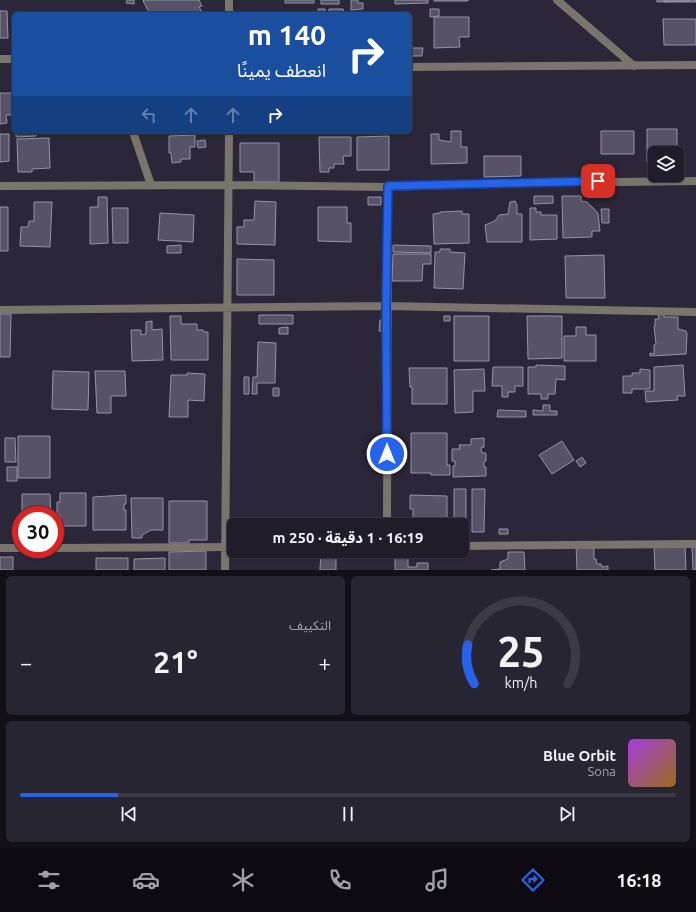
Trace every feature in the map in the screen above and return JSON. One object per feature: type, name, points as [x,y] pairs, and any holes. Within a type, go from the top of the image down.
[{"type":"street","points":[[229,0],[229,12]]},
{"type":"street","points":[[557,0],[634,66]]},
{"type":"street","points":[[0,59],[12,59]]},
{"type":"street","points":[[412,68],[696,65]]},
{"type":"street","points":[[134,134],[151,185]]},
{"type":"street","points":[[225,570],[229,134]]},
{"type":"street","points":[[0,186],[388,186],[598,181],[696,181]]},
{"type":"street","points":[[387,518],[386,306],[388,186]]},
{"type":"street","points":[[0,310],[386,306],[696,312]]},
{"type":"street","points":[[469,546],[696,544]]},
{"type":"street","points":[[64,548],[225,547]]},
{"type":"street","points":[[0,548],[12,548]]},
{"type":"building","points":[[127,0],[134,0],[134,4],[126,3]]},
{"type":"building","points":[[199,0],[202,6],[199,7],[202,12],[149,12],[143,1]]},
{"type":"building","points":[[285,0],[314,0],[314,3],[285,3]]},
{"type":"building","points":[[321,0],[339,0],[339,4],[321,4]]},
{"type":"building","points":[[351,0],[358,0],[358,3],[363,3],[363,9],[351,10]]},
{"type":"building","points":[[395,0],[428,0],[428,3],[395,4]]},
{"type":"building","points":[[468,0],[468,1],[434,1]]},
{"type":"building","points":[[657,0],[690,0],[690,1],[657,2]]},
{"type":"building","points":[[664,0],[696,0],[696,2],[664,2]]},
{"type":"building","points":[[318,9],[325,9],[325,12],[318,12]]},
{"type":"building","points":[[329,9],[343,9],[344,12],[329,12]]},
{"type":"building","points":[[430,9],[439,9],[439,16],[430,17]]},
{"type":"building","points":[[0,11],[7,11],[8,38],[0,38]]},
{"type":"building","points":[[434,17],[469,17],[469,37],[459,37],[460,47],[434,48]]},
{"type":"building","points":[[663,19],[696,19],[696,45],[664,45]]},
{"type":"building","points":[[412,48],[423,48],[422,56],[412,56]]},
{"type":"building","points":[[0,93],[12,93],[12,115],[6,115],[7,123],[0,124]]},
{"type":"building","points":[[647,129],[677,129],[677,146],[648,146],[647,162]]},
{"type":"building","points":[[451,131],[461,131],[461,147],[467,147],[467,163],[431,164],[431,134],[439,134],[439,140],[451,142]]},
{"type":"building","points":[[601,131],[634,131],[634,154],[601,154]]},
{"type":"building","points":[[0,134],[9,134],[9,161],[0,162]]},
{"type":"building","points":[[16,134],[36,134],[36,136],[16,137]]},
{"type":"building","points":[[195,135],[195,147],[190,147],[190,159],[181,159],[181,162],[172,163],[171,153],[169,153],[169,136]]},
{"type":"building","points":[[389,136],[389,170],[357,170],[357,137]]},
{"type":"building","points":[[319,137],[351,137],[351,156],[343,156],[344,164],[334,164],[334,168],[329,168],[329,172],[320,172]]},
{"type":"building","points":[[49,138],[50,168],[32,169],[32,172],[18,172],[17,139]]},
{"type":"building","points":[[205,140],[206,147],[198,148],[197,141]]},
{"type":"building","points":[[240,143],[279,143],[279,182],[254,182],[254,172],[240,172]]},
{"type":"building","points":[[484,156],[521,156],[521,176],[484,177]]},
{"type":"building","points":[[534,196],[553,196],[553,203],[534,204]]},
{"type":"building","points":[[562,196],[581,196],[581,201],[587,202],[598,213],[600,231],[592,231],[592,237],[563,238]]},
{"type":"building","points":[[98,197],[107,197],[108,243],[90,244],[90,207],[98,207]]},
{"type":"building","points":[[368,197],[381,197],[381,205],[368,205]]},
{"type":"building","points":[[255,201],[276,202],[275,245],[237,244],[237,227],[244,227],[244,220],[254,220]]},
{"type":"building","points":[[515,201],[517,205],[517,214],[522,214],[522,242],[487,242],[485,225],[495,221],[499,215],[508,214],[510,202]]},
{"type":"building","points":[[34,202],[52,202],[50,247],[20,246],[21,227],[28,227],[29,221],[34,221]]},
{"type":"building","points":[[0,207],[8,207],[8,251],[0,251]]},
{"type":"building","points":[[318,207],[347,207],[347,223],[351,223],[351,242],[318,241]]},
{"type":"building","points":[[112,208],[128,208],[128,243],[113,243]]},
{"type":"building","points":[[530,208],[536,208],[536,212],[541,212],[541,215],[557,215],[557,239],[530,240]]},
{"type":"building","points":[[601,209],[609,209],[609,223],[602,223]]},
{"type":"building","points":[[462,211],[462,214],[469,214],[469,243],[434,244],[433,214],[440,212]]},
{"type":"building","points":[[160,213],[194,215],[193,242],[158,240]]},
{"type":"building","points":[[181,245],[181,253],[167,253],[167,246]]},
{"type":"building","points":[[393,245],[431,246],[431,253],[393,252]]},
{"type":"building","points":[[440,249],[450,249],[450,252],[465,253],[463,289],[434,288],[435,252],[440,252]]},
{"type":"building","points":[[393,254],[431,254],[431,264],[423,264],[422,281],[392,281]]},
{"type":"building","points":[[604,255],[605,298],[566,298],[565,256]]},
{"type":"building","points":[[237,259],[274,260],[274,295],[237,295]]},
{"type":"building","points":[[664,313],[664,317],[678,317],[678,329],[686,331],[686,354],[650,356],[650,353],[654,354],[654,345],[656,344],[654,326],[655,319],[659,319],[658,314]]},
{"type":"building","points":[[0,314],[11,314],[10,357],[0,357]]},
{"type":"building","points":[[259,315],[293,315],[293,324],[259,324]]},
{"type":"building","points":[[170,316],[181,316],[181,324],[197,324],[197,330],[208,332],[208,360],[171,360]]},
{"type":"building","points":[[444,316],[450,316],[450,321],[444,321]]},
{"type":"building","points":[[454,316],[489,316],[489,361],[454,361]]},
{"type":"building","points":[[527,316],[562,316],[562,358],[528,359]]},
{"type":"building","points":[[380,320],[385,320],[384,331],[379,331]]},
{"type":"building","points":[[152,321],[152,330],[162,329],[163,360],[132,361],[131,330],[141,330],[141,335],[146,334],[146,322]]},
{"type":"building","points":[[288,327],[288,334],[279,334],[279,328]]},
{"type":"building","points":[[576,327],[586,327],[586,335],[596,335],[596,361],[564,361],[564,336],[576,336]]},
{"type":"building","points":[[258,342],[276,343],[275,383],[257,383],[257,394],[252,394],[253,377],[257,377]]},
{"type":"building","points":[[536,365],[565,366],[565,380],[556,379],[555,394],[548,394],[548,399],[541,399],[541,394],[528,394],[528,367],[536,367]]},
{"type":"building","points":[[683,365],[685,396],[677,396],[678,400],[646,402],[645,391],[654,391],[654,367]]},
{"type":"building","points":[[493,367],[523,367],[523,386],[515,386],[515,392],[508,392],[508,397],[502,397],[502,386],[492,386]]},
{"type":"building","points":[[409,368],[447,368],[447,404],[412,404],[412,387],[410,387]]},
{"type":"building","points":[[484,369],[485,391],[473,391],[473,412],[455,413],[454,370]]},
{"type":"building","points":[[640,369],[650,370],[650,389],[632,389],[632,393],[623,393],[623,376],[632,376],[632,373],[640,373]]},
{"type":"building","points":[[53,371],[89,372],[88,410],[52,409]]},
{"type":"building","points":[[95,371],[125,371],[126,396],[111,396],[111,413],[97,413]]},
{"type":"building","points":[[187,373],[205,374],[204,401],[188,400],[188,417],[169,417],[171,375],[187,375]]},
{"type":"building","points":[[244,377],[249,377],[249,394],[244,394]]},
{"type":"building","points":[[273,388],[279,388],[279,396],[273,396]]},
{"type":"building","points":[[543,405],[550,405],[550,411],[557,411],[557,415],[533,415],[533,410],[543,411]]},
{"type":"building","points":[[498,410],[526,411],[526,417],[497,417]]},
{"type":"building","points":[[411,433],[447,433],[447,465],[450,465],[450,475],[411,473]]},
{"type":"building","points":[[18,436],[50,436],[50,478],[18,478]]},
{"type":"building","points":[[5,438],[15,438],[16,462],[5,462]]},
{"type":"building","points":[[484,438],[484,447],[481,448],[482,453],[486,453],[484,467],[486,467],[486,476],[453,477],[453,466],[455,466],[455,461],[452,461],[452,449],[460,449],[459,445],[471,445],[471,439]]},
{"type":"building","points":[[562,441],[574,460],[552,474],[539,455]]},
{"type":"building","points":[[582,457],[586,463],[580,467],[576,461]]},
{"type":"building","points":[[7,467],[17,467],[17,481],[7,481]]},
{"type":"building","points":[[454,489],[466,489],[466,518],[454,518]]},
{"type":"building","points":[[472,489],[485,489],[484,532],[472,532]]},
{"type":"building","points":[[60,493],[86,493],[86,526],[64,526],[64,506],[57,506],[57,502],[60,502]]},
{"type":"building","points":[[22,494],[50,494],[51,506],[22,506]]},
{"type":"building","points":[[126,495],[124,510],[126,510],[126,530],[93,530],[93,497]]},
{"type":"building","points":[[410,495],[447,496],[447,518],[413,518],[413,509],[410,509]]},
{"type":"building","points":[[131,498],[163,498],[163,530],[151,530],[142,535],[142,538],[132,538]]},
{"type":"building","points":[[169,501],[207,501],[207,540],[189,540],[189,543],[169,543]]},
{"type":"building","points":[[499,529],[508,529],[508,534],[499,534]]},
{"type":"building","points":[[576,544],[594,548],[594,559],[596,559],[597,564],[601,564],[602,567],[608,566],[608,570],[577,570]]},
{"type":"building","points":[[685,545],[686,570],[655,570],[654,546]]},
{"type":"building","points":[[692,547],[696,547],[696,570],[693,570]]},
{"type":"building","points":[[206,551],[206,570],[169,570],[169,552]]},
{"type":"building","points":[[508,552],[524,552],[525,570],[491,570],[500,569],[500,562],[508,559]]},
{"type":"building","points":[[0,557],[13,558],[13,570],[0,570]]},
{"type":"building","points":[[96,558],[128,558],[128,570],[96,570]]},
{"type":"building","points":[[165,558],[165,570],[134,570],[134,559]]},
{"type":"building","points":[[321,558],[336,558],[336,570],[320,570]]},
{"type":"building","points":[[395,558],[408,558],[408,567],[417,567],[417,563],[428,563],[428,570],[395,570]]},
{"type":"route","points":[[387,454],[386,306],[388,186],[598,181]]}]
